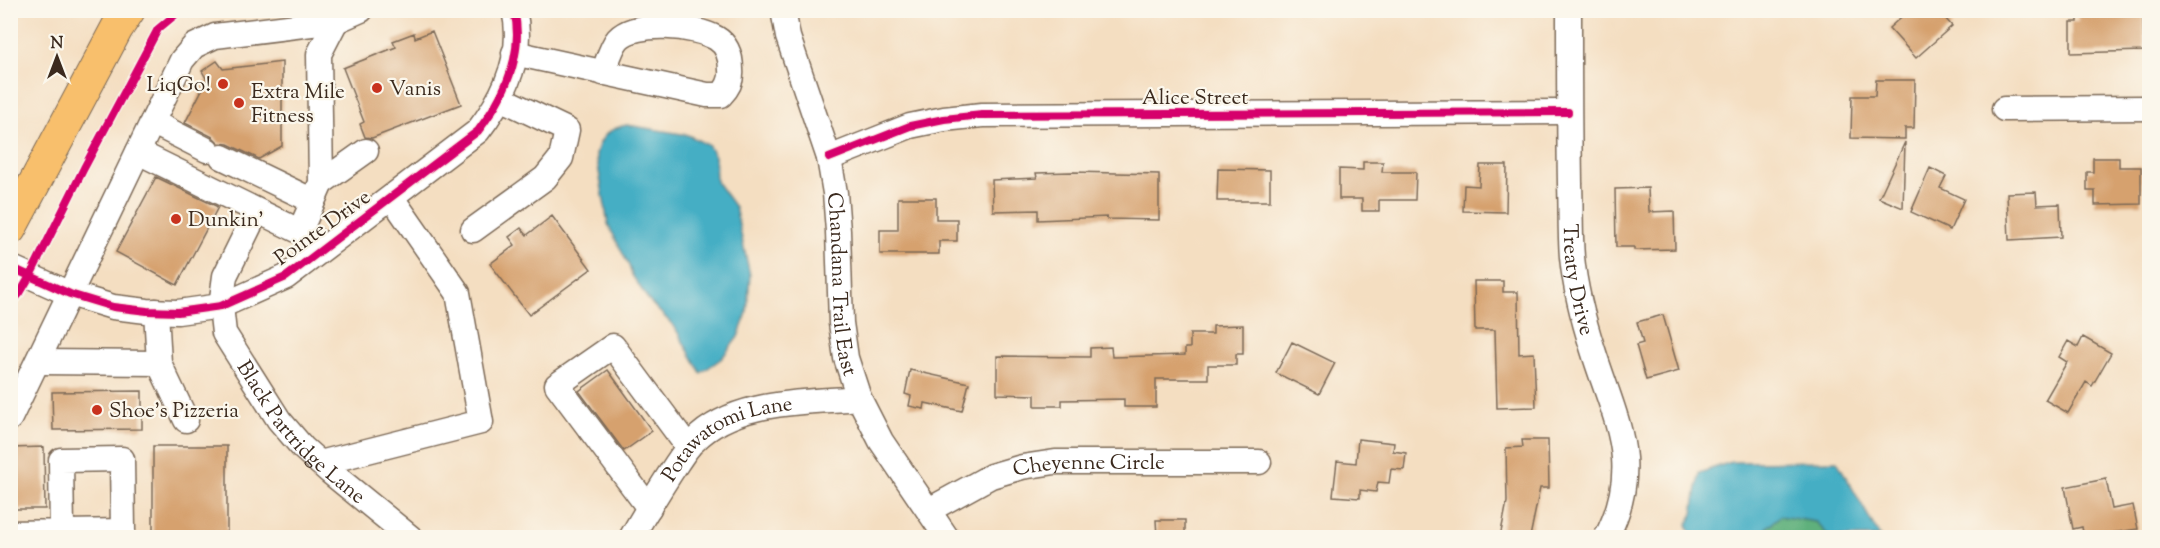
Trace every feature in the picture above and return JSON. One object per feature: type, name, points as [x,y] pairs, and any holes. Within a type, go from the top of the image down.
[{"type":"main road","points":[[10,229],[117,28],[129,10]]},
{"type":"street","points":[[10,418],[182,60],[194,46],[215,36],[361,10]]},
{"type":"street","name":"Pointe Drive","points":[[10,267],[70,294],[113,307],[178,312],[221,306],[286,277],[478,131],[507,85],[514,63],[516,36],[514,10]]},
{"type":"street","name":"Chandana Trail East","points":[[783,10],[788,37],[829,158],[835,193],[841,323],[846,358],[859,398],[881,441],[947,537]]},
{"type":"street","name":"Treaty Drive","points":[[1569,10],[1572,256],[1578,301],[1619,424],[1624,450],[1625,474],[1622,501],[1606,537]]},
{"type":"street","points":[[300,231],[317,192],[319,54],[336,16]]},
{"type":"street","points":[[514,53],[603,73],[707,95],[721,94],[726,89],[732,75],[730,54],[717,38],[688,28],[631,30],[617,40],[603,73]]},
{"type":"street","points":[[474,230],[545,178],[561,158],[567,130],[500,98]]},
{"type":"street","points":[[2004,109],[2150,108]]},
{"type":"street","name":"Alice Street","points":[[829,158],[910,126],[982,115],[1569,112]]},
{"type":"street","points":[[152,122],[215,153],[317,192]]},
{"type":"street","points":[[317,192],[366,151]]},
{"type":"street","points":[[138,152],[300,231],[327,247]]},
{"type":"street","points":[[320,463],[482,422],[458,292],[392,198]]},
{"type":"street","name":"Black Partridge Lane","points":[[251,224],[225,276],[221,306],[224,333],[279,420],[303,448],[411,537]]},
{"type":"street","points":[[156,311],[159,363],[186,420]]},
{"type":"street","points":[[649,508],[556,385],[613,346],[688,447]]},
{"type":"street","points":[[38,362],[159,363]]},
{"type":"street","name":"Potawatomi Lane","points":[[632,537],[688,447],[709,428],[735,415],[765,407],[859,398]]},
{"type":"street","name":"Cheyenne Circle","points":[[929,510],[992,476],[1022,467],[1055,462],[1259,462]]},
{"type":"street","points":[[10,533],[62,532]]},
{"type":"green space","points":[[1780,516],[1816,522],[1830,537],[1768,537],[1767,527]]},
{"type":"water","points":[[627,125],[688,135],[708,145],[715,156],[716,181],[735,207],[750,275],[747,313],[738,337],[722,358],[701,373],[674,326],[649,301],[632,275],[608,224],[596,154],[600,142],[607,134]]},
{"type":"water","points":[[1837,461],[1880,537],[1830,537],[1816,522],[1780,516],[1767,527],[1768,537],[1692,537],[1687,524],[1693,514],[1699,473],[1731,462]]},
{"type":"building","points":[[1909,10],[1938,10],[1952,26],[1916,58],[1889,28]]},
{"type":"building","points":[[2143,10],[2144,51],[2071,53],[2071,22],[2078,22],[2078,11]]},
{"type":"building","points":[[432,31],[461,104],[372,138],[365,137],[360,124],[364,122],[343,68],[396,47],[393,41],[414,33],[415,38]]},
{"type":"building","name":"Extra Mile Fitness","points":[[217,61],[223,69],[282,62],[282,146],[259,159],[228,144],[219,143],[213,137],[185,123],[207,80],[202,71]]},
{"type":"building","points":[[1876,80],[1915,80],[1914,128],[1905,128],[1905,139],[1851,138],[1852,96],[1875,96]]},
{"type":"building","points":[[1905,142],[1903,208],[1879,198]]},
{"type":"building","points":[[2093,158],[2119,158],[2119,167],[2141,167],[2141,204],[2095,205],[2095,191],[2087,191],[2087,172],[2093,172]]},
{"type":"building","points":[[1363,162],[1383,162],[1382,172],[1416,172],[1415,200],[1379,200],[1379,211],[1362,211],[1362,199],[1339,199],[1339,169],[1363,170]]},
{"type":"building","points":[[1480,165],[1507,165],[1506,212],[1463,211],[1464,185],[1479,186]]},
{"type":"building","points":[[1930,168],[1946,176],[1940,188],[1964,199],[1950,230],[1911,212]]},
{"type":"building","points":[[1218,169],[1270,170],[1270,201],[1217,201]]},
{"type":"building","points":[[1036,173],[1159,174],[1159,220],[1107,219],[1107,217],[1038,220],[1038,210],[993,211],[992,180],[1037,178]]},
{"type":"building","points":[[156,177],[218,207],[177,285],[116,252]]},
{"type":"building","points":[[1648,188],[1649,212],[1674,211],[1675,249],[1634,250],[1634,247],[1616,247],[1615,189]]},
{"type":"building","points":[[2036,192],[2037,205],[2060,204],[2061,237],[2009,240],[2007,193]]},
{"type":"building","points":[[898,198],[936,198],[936,219],[957,219],[957,241],[939,241],[939,254],[880,254],[880,230],[898,230]]},
{"type":"building","points":[[552,216],[591,269],[529,315],[490,264],[515,245],[509,237],[521,228],[527,235]]},
{"type":"building","points":[[1474,281],[1503,281],[1503,292],[1518,292],[1519,354],[1534,353],[1536,407],[1497,408],[1495,330],[1475,330]]},
{"type":"building","points":[[1663,315],[1679,371],[1646,380],[1636,345],[1643,343],[1637,322]]},
{"type":"building","points":[[1243,325],[1243,354],[1236,354],[1236,365],[1208,365],[1208,379],[1156,379],[1156,407],[1124,407],[1124,399],[1062,400],[1062,406],[1035,406],[1035,395],[997,394],[997,356],[1090,357],[1090,348],[1111,347],[1112,357],[1185,355],[1185,348],[1190,348],[1190,334],[1213,334],[1213,326]]},
{"type":"building","points":[[2083,337],[2111,353],[2092,386],[2086,382],[2068,413],[2045,400],[2067,362],[2059,357],[2068,341],[2078,347]]},
{"type":"building","points":[[1292,342],[1335,363],[1319,394],[1276,373]]},
{"type":"building","points":[[608,370],[652,431],[624,451],[579,391]]},
{"type":"building","points":[[910,370],[969,383],[962,411],[925,403],[924,409],[909,406],[911,396],[905,394]]},
{"type":"building","name":"Shoe's Pizzeria","points":[[142,391],[142,429],[53,430],[52,392]]},
{"type":"building","points":[[1358,439],[1394,443],[1393,451],[1406,453],[1404,470],[1391,469],[1389,483],[1378,482],[1376,492],[1360,490],[1360,498],[1333,496],[1337,461],[1356,463]]},
{"type":"building","points":[[1522,440],[1548,440],[1549,488],[1540,488],[1530,537],[1500,537],[1507,502],[1506,448],[1523,447]]},
{"type":"building","points":[[153,446],[227,446],[227,537],[153,537]]},
{"type":"building","points":[[44,447],[45,509],[10,509],[10,448]]},
{"type":"building","points":[[2106,479],[2112,509],[2133,505],[2138,529],[2084,537],[2082,527],[2073,529],[2065,487]]},
{"type":"building","points":[[1156,520],[1185,520],[1185,537],[1157,537]]},
{"type":"cycle path","points":[[10,304],[30,276],[158,29],[181,10]]},
{"type":"cycle path","points":[[10,267],[70,294],[113,307],[147,311],[178,312],[221,306],[286,277],[478,131],[496,104],[510,75],[517,43],[514,10]]},
{"type":"cycle path","points":[[829,158],[910,126],[982,115],[1568,112]]},
{"type":"place","name":"LiqGo!","points":[[223,84]]},
{"type":"place","name":"Vanis","points":[[377,88]]},
{"type":"place","name":"Extra Mile Fitness","points":[[239,103]]},
{"type":"place","name":"Dunkin'","points":[[176,219]]},
{"type":"place","name":"Shoe's Pizzeria","points":[[97,410]]}]
